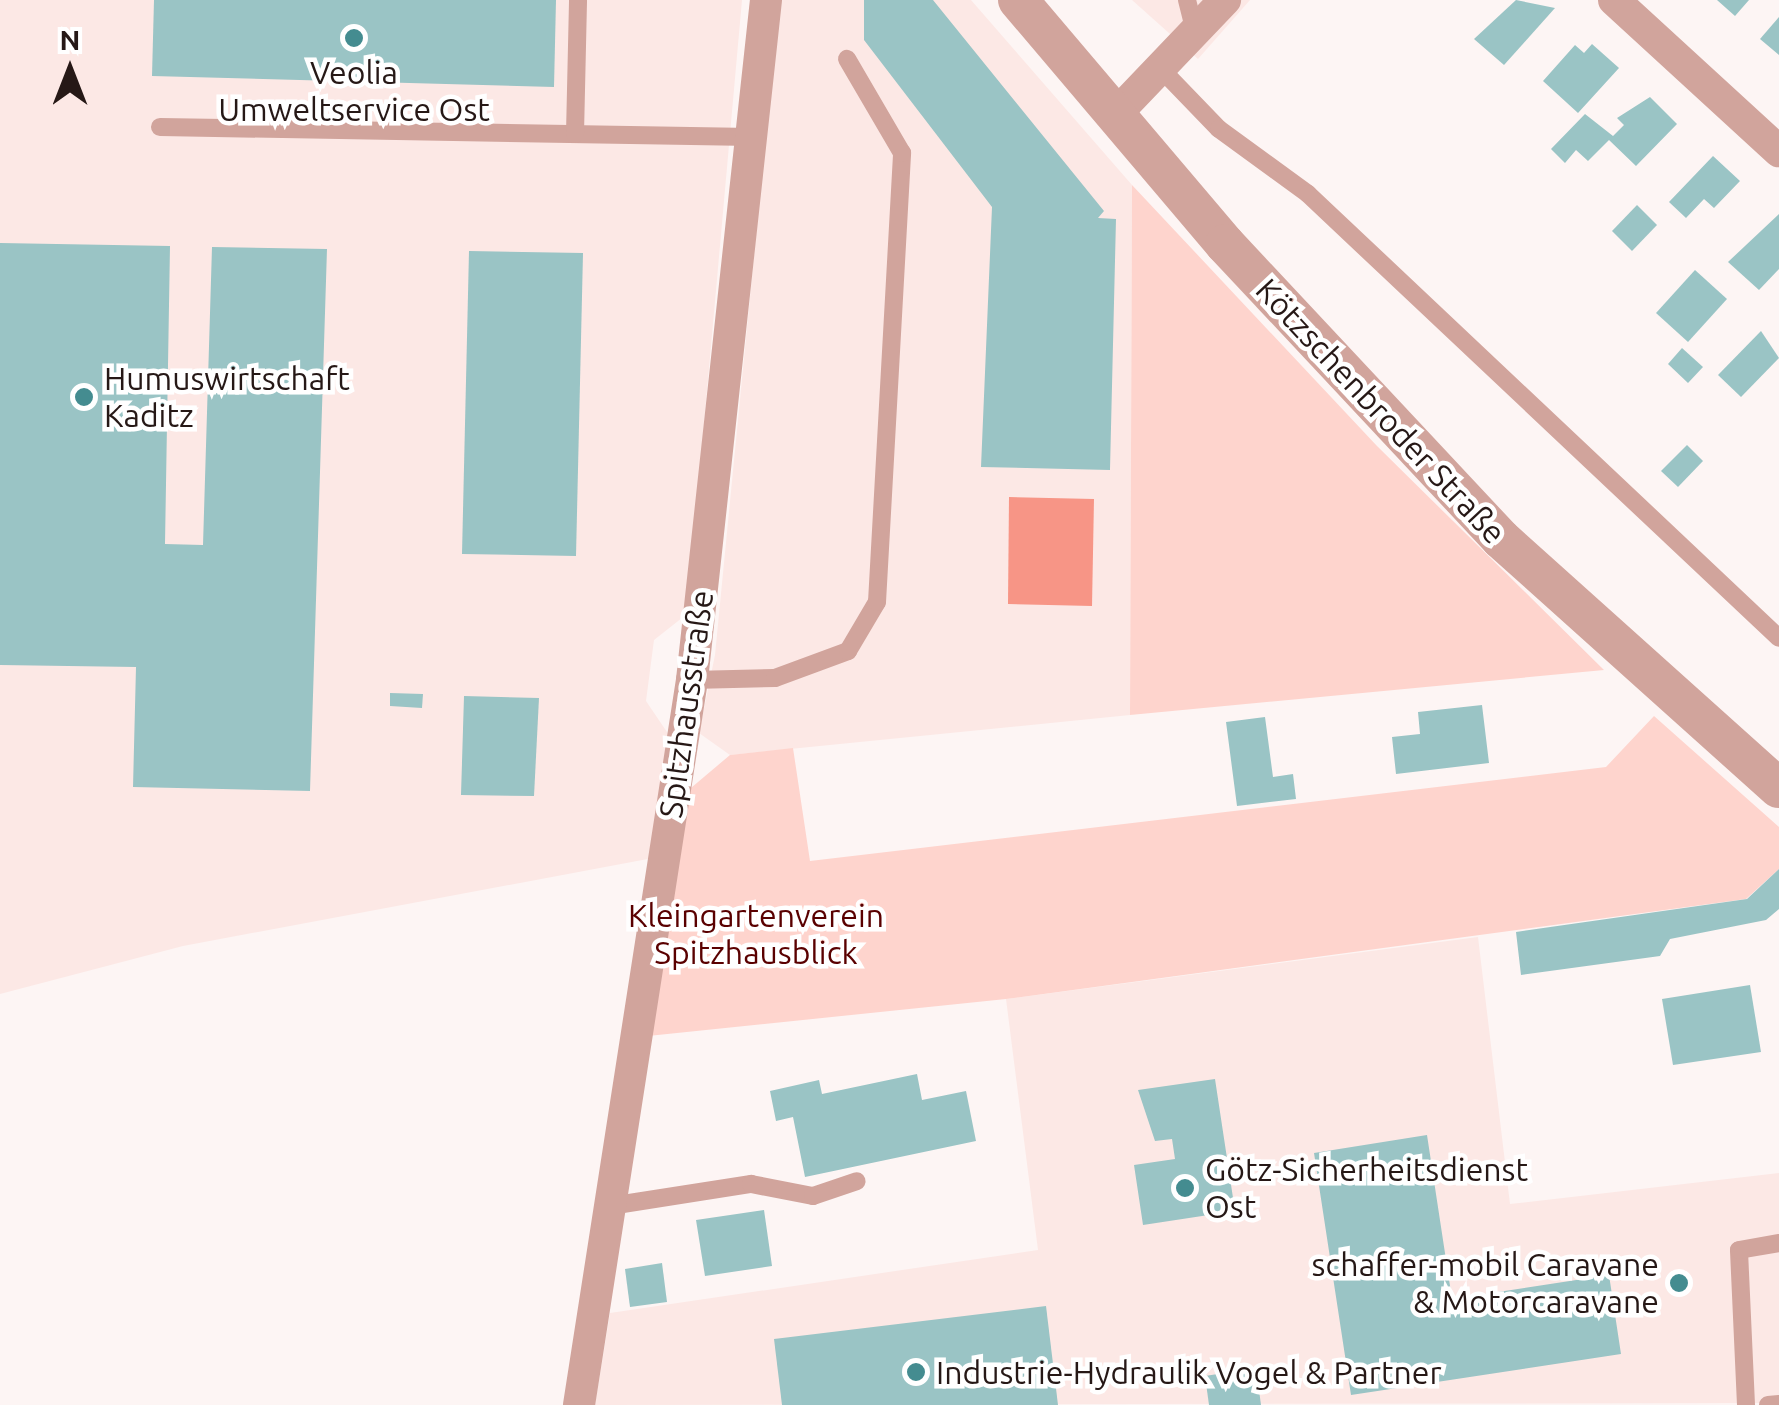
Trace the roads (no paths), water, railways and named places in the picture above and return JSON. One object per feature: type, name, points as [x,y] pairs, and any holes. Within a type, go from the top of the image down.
[{"type":"street","name":"Spitzhausstraße","points":[[578,1405],[692,680],[766,0]]},
{"type":"street","name":"Kötzschenbroder Straße","points":[[1018,0],[1225,244],[1501,539],[1779,788]]},
{"type":"street","points":[[1116,114],[1160,68],[1191,16],[1225,0]]},
{"type":"street","points":[[1614,0],[1779,151]]},
{"type":"lane","points":[[575,134],[578,0]]},
{"type":"lane","points":[[692,680],[775,678],[848,651],[877,602],[902,152],[847,59]]},
{"type":"lane","points":[[1160,68],[1219,129],[1308,194],[1779,638]]},
{"type":"lane","points":[[160,127],[752,137]]},
{"type":"lane","points":[[610,1206],[751,1184],[812,1196],[857,1181]]},
{"type":"lane","points":[[1746,1405],[1739,1250],[1779,1243]]},
{"type":"lane","points":[[1768,1405],[1779,1404]]},
{"type":"place","name":"Veolia Umweltservice Ost","points":[[354,38]]},
{"type":"place","name":"Humuswirtschaft Kaditz","points":[[84,397]]},
{"type":"place","name":"Götz-Sicherheitsdienst Ost","points":[[1185,1188]]},
{"type":"place","name":"schaffer-mobil Caravane & Motorcaravane","points":[[1679,1283]]},
{"type":"place","name":"Industrie-Hydraulik Vogel & Partner","points":[[916,1372]]},
{"type":"park label","name":"Kleingartenverein Spitzhausblick","points":[[756,934]]}]
